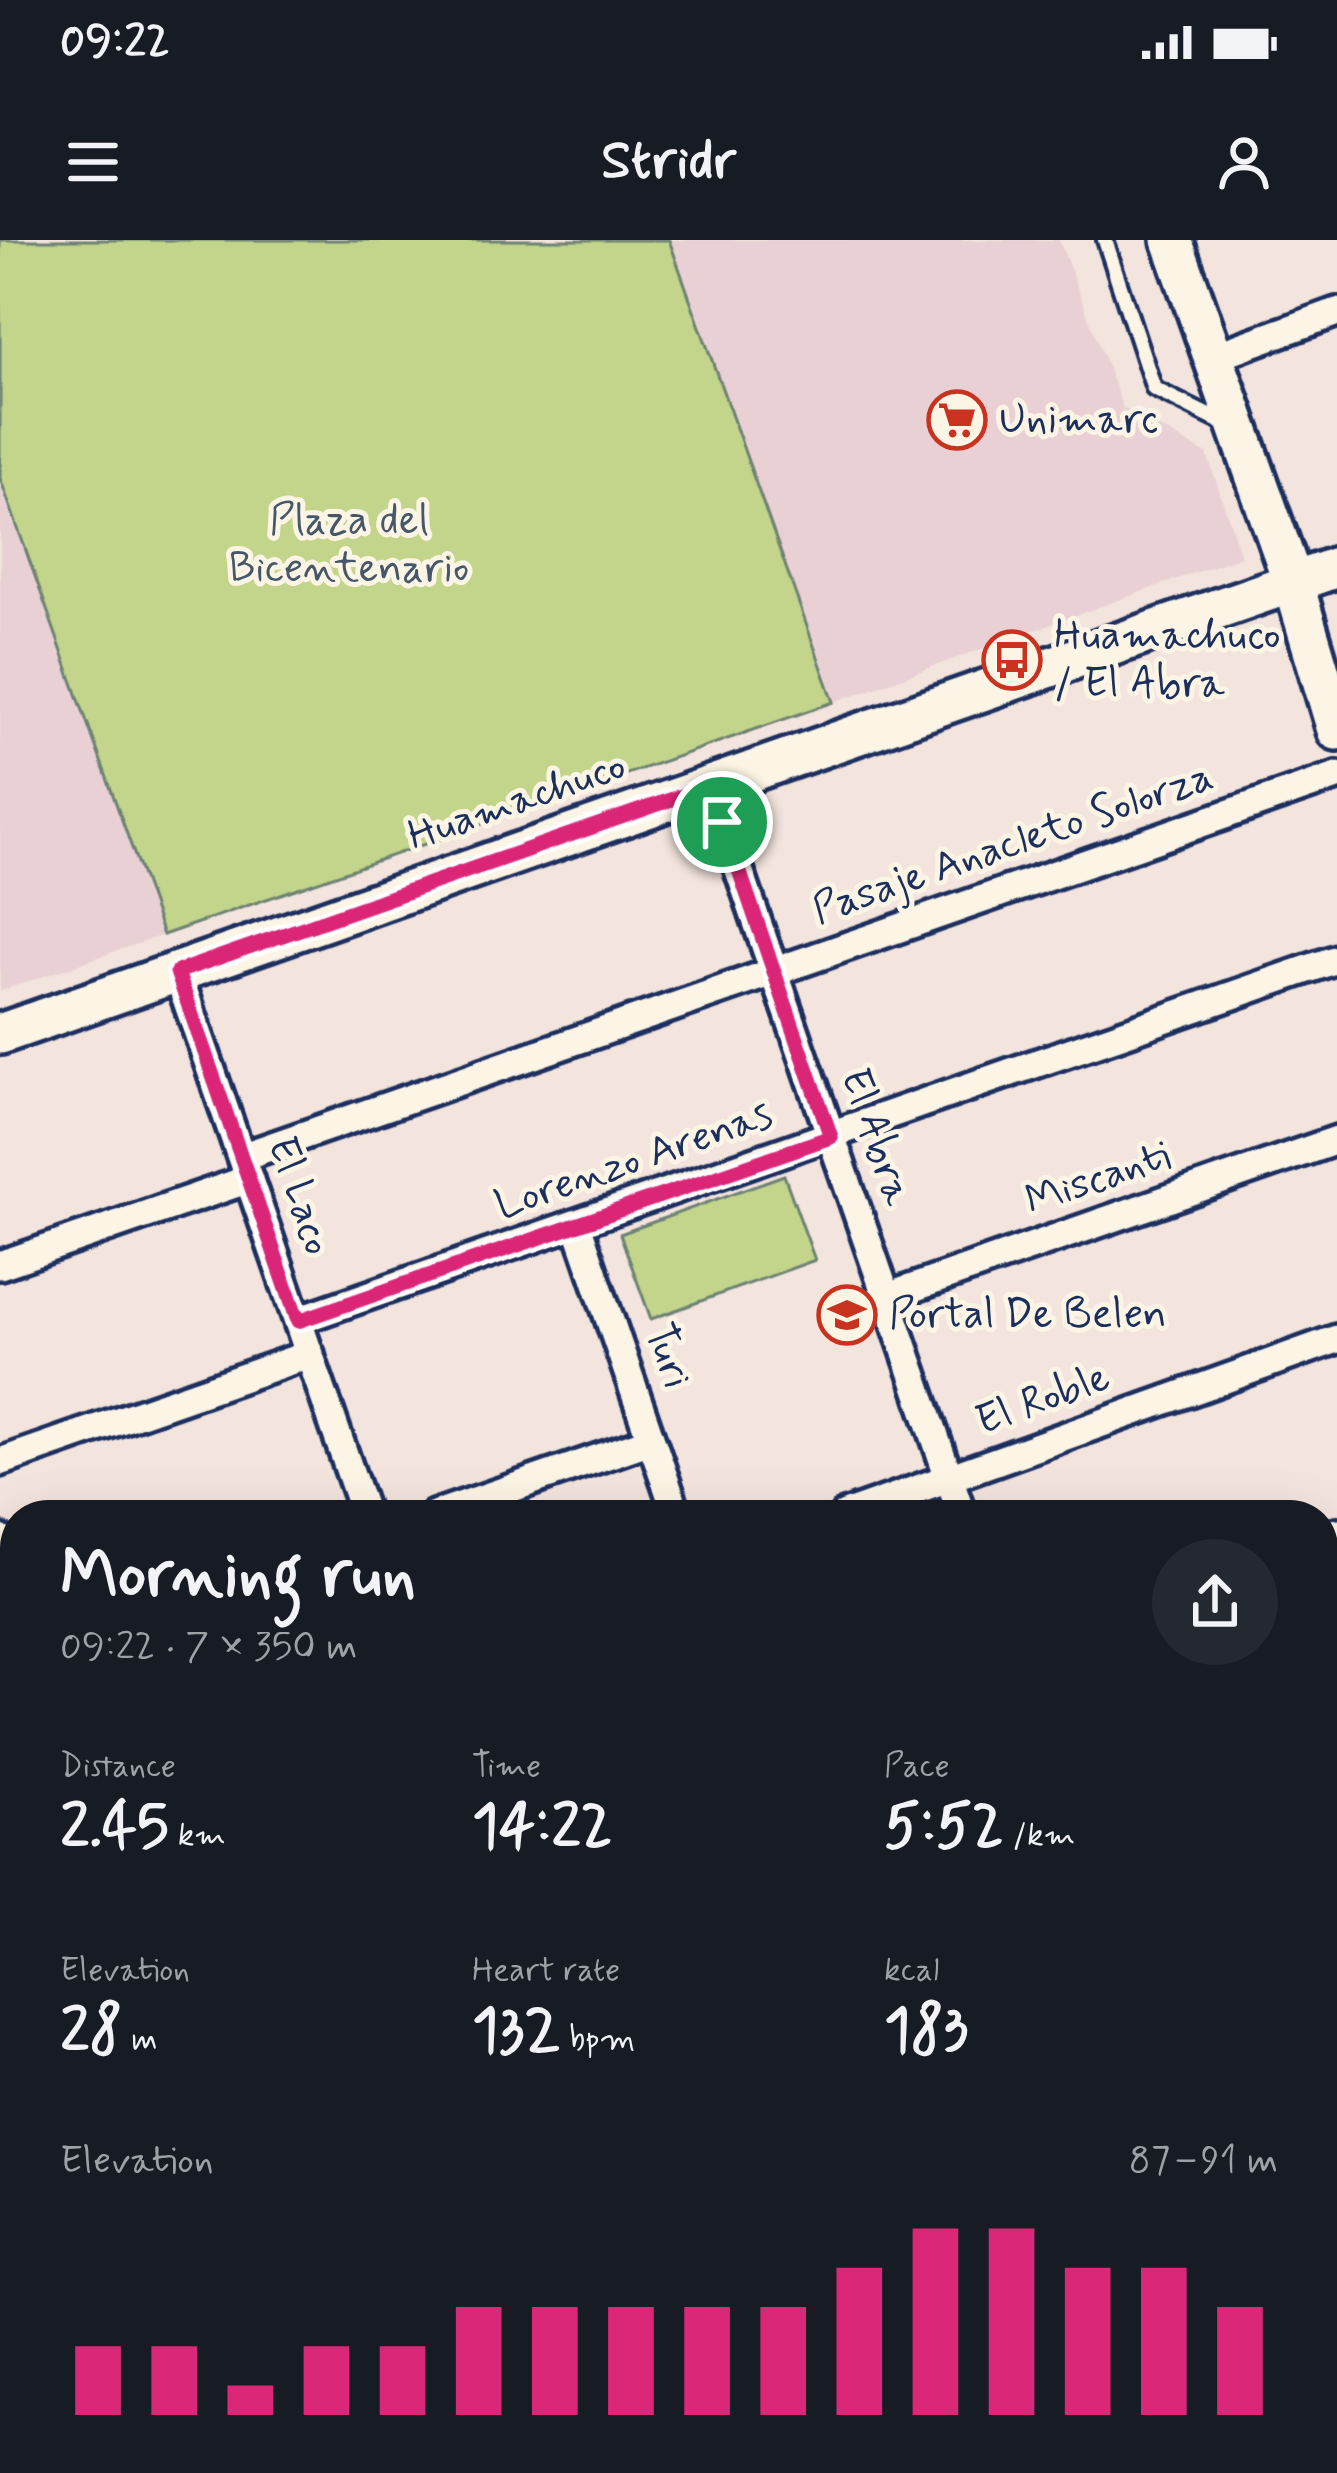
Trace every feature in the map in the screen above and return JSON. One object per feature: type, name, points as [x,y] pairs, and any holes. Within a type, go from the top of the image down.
[{"type":"street","points":[[1172,240],[1292,582],[1337,730]]},
{"type":"street","points":[[1213,356],[1337,312]]},
{"type":"street","name":"Huamachuco","points":[[0,1034],[1337,566]]},
{"type":"street","name":"Pasaje Anacleto Solorza","points":[[0,1265],[245,1168],[774,972],[1337,776]]},
{"type":"street","name":"El Abra","points":[[710,786],[957,1500]]},
{"type":"street","name":"Lorenzo Arenas","points":[[298,1321],[1337,959]]},
{"type":"street","name":"El Laco","points":[[177,972],[360,1500]]},
{"type":"street","name":"Miscanti","points":[[886,1297],[1337,1140]]},
{"type":"street","name":"Turi","points":[[578,1225],[672,1500]]},
{"type":"street","name":"El Roble","points":[[887,1500],[1337,1339]]},
{"type":"street","points":[[0,1462],[310,1354]]},
{"type":"street","points":[[483,1500],[651,1439]]},
{"type":"lane","points":[[1106,240],[1154,389],[1239,430]]},
{"type":"shaded area","points":[[669,240],[1059,240],[1123,408],[1207,454],[1241,556],[834,702]]},
{"type":"shaded area","points":[[0,478],[163,935],[0,991]]},
{"type":"green space","name":"Plaza del Bicentenario","points":[[0,240],[669,240],[834,702],[163,935],[0,478]]},
{"type":"green space","points":[[784,1175],[815,1260],[651,1319],[620,1234]]},
{"type":"place","name":"Unimarc","points":[[957,420]]},
{"type":"place","name":"Huamachuco / El Abra","points":[[1012,660]]},
{"type":"place","name":"Portal De Belen","points":[[847,1315]]},
{"type":"route","points":[[710,786],[722,822],[831,1137],[298,1321],[177,972],[710,786]]}]
